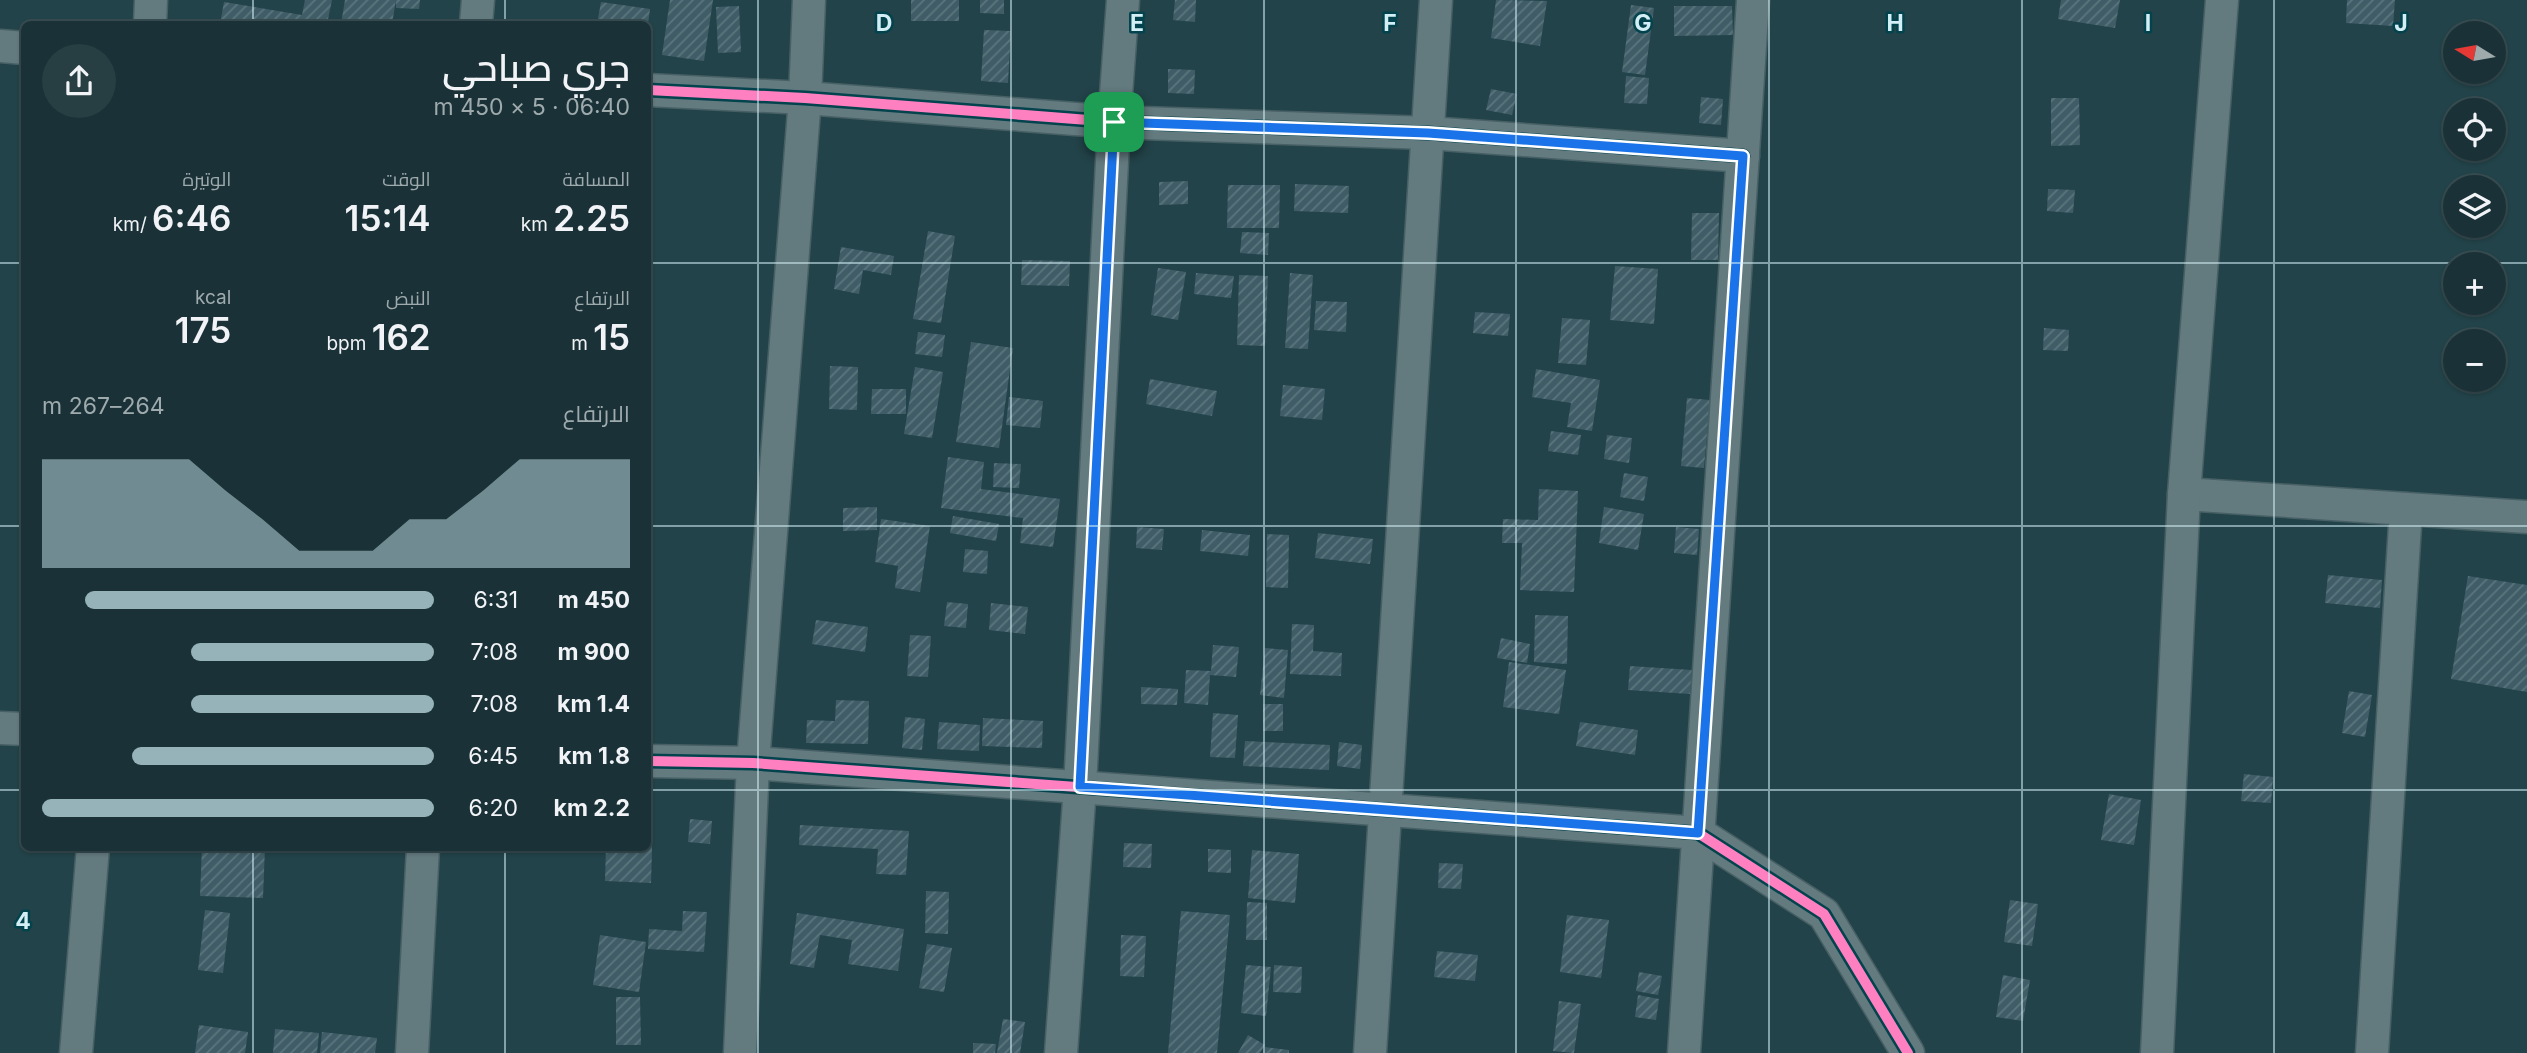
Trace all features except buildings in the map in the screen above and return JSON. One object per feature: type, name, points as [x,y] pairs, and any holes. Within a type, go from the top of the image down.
[{"type":"street","points":[[150,21],[151,0]]},
{"type":"street","points":[[476,21],[478,0]]},
{"type":"street","points":[[740,1053],[753,764],[804,98],[809,0]]},
{"type":"street","points":[[1061,1053],[1080,787],[1114,122],[1123,0]]},
{"type":"street","points":[[1370,1053],[1436,0]]},
{"type":"street","points":[[1684,1053],[1753,0]]},
{"type":"street","points":[[2157,1053],[2184,494],[2222,0]]},
{"type":"street","points":[[0,46],[21,48]]},
{"type":"street","points":[[651,90],[804,98],[1114,122],[1428,133],[1743,156]]},
{"type":"street","points":[[2184,494],[2527,517]]},
{"type":"street","points":[[2372,1053],[2406,509]]},
{"type":"street","points":[[0,728],[21,729]]},
{"type":"street","points":[[651,761],[753,764],[1698,833],[1824,914],[1908,1053]]},
{"type":"street","points":[[76,1053],[93,851]]},
{"type":"street","points":[[412,1053],[423,851]]},
{"type":"cycle path","points":[[651,90],[805,98],[1114,122],[1428,133],[1743,156]]},
{"type":"cycle path","points":[[651,761],[753,763],[1698,833],[1824,914],[1908,1053]]},
{"type":"route","points":[[1114,122],[1428,133],[1743,156],[1698,833],[1080,787],[1114,122]]}]
